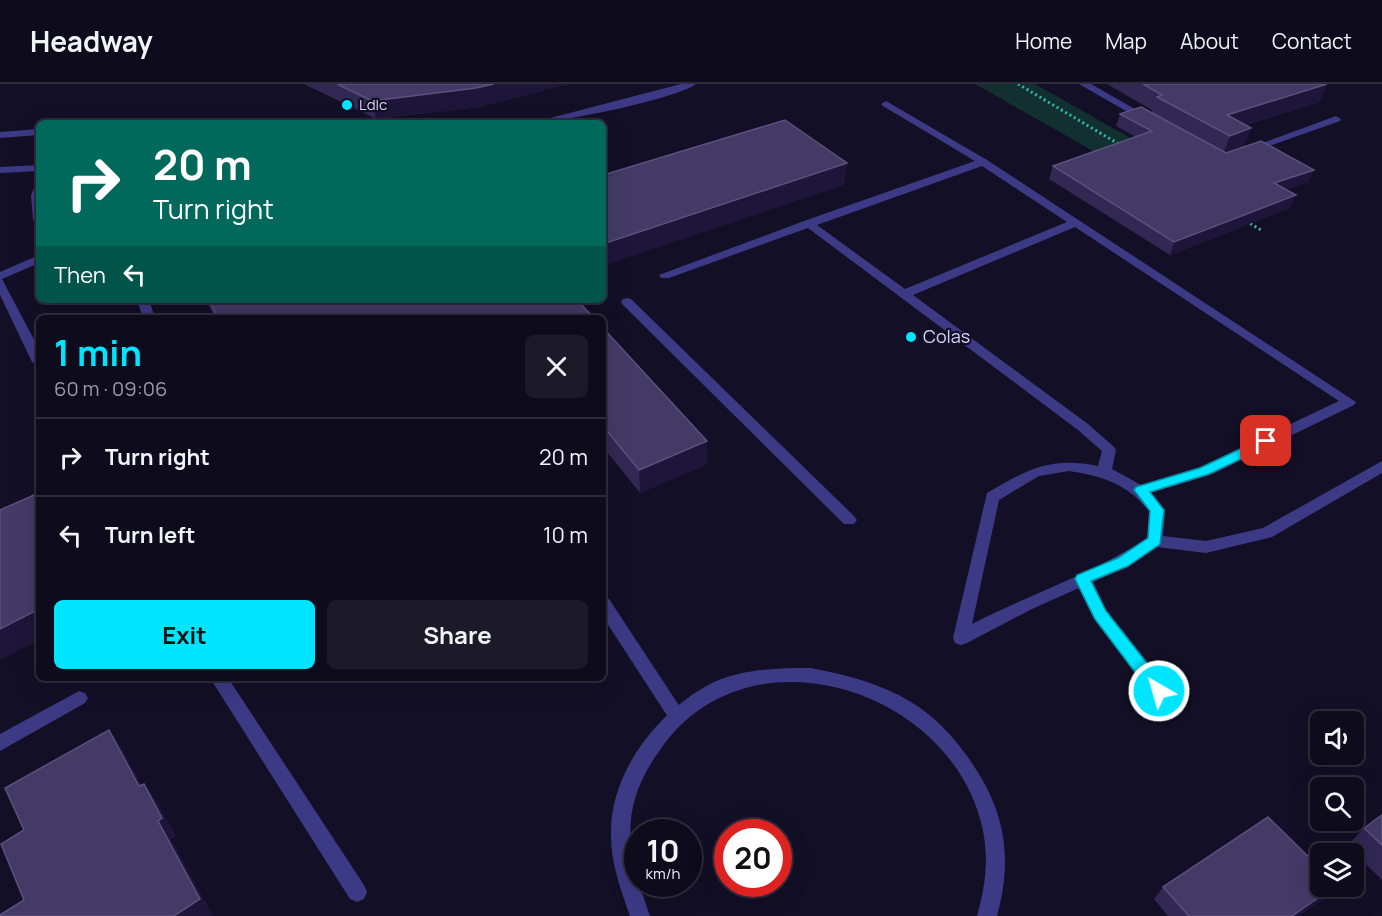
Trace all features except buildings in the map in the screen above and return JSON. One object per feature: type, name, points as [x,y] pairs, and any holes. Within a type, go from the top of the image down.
[{"type":"street","points":[[550,120],[627,103],[691,84]]},
{"type":"street","points":[[1084,84],[1163,127]]},
{"type":"street","points":[[886,104],[983,162],[1349,402],[1204,471],[1141,490]]},
{"type":"street","points":[[1242,153],[1336,119]]},
{"type":"street","points":[[0,135],[36,132]]},
{"type":"street","points":[[665,275],[983,162]]},
{"type":"street","points":[[0,170],[36,168]]},
{"type":"street","points":[[808,223],[1083,427],[1108,450],[1104,471]]},
{"type":"street","points":[[904,294],[1076,223]]},
{"type":"street","points":[[0,276],[36,260]]},
{"type":"street","points":[[0,282],[36,356]]},
{"type":"street","points":[[627,302],[849,520]]},
{"type":"street","points":[[1155,541],[1157,510],[1141,490],[1104,471],[1069,466],[1035,472],[992,497],[961,638],[1026,604],[1123,562],[1155,541],[1206,548],[1267,533],[1382,466]]},
{"type":"street","points":[[1083,579],[1100,614],[1159,691]]},
{"type":"street","points":[[606,609],[676,715]]},
{"type":"street","points":[[640,916],[626,878],[620,844],[622,808],[632,776],[650,744],[676,715],[705,695],[738,681],[774,674],[811,674],[849,680],[882,692],[910,708],[937,730],[963,760],[987,806],[997,852],[995,891],[987,916]]},
{"type":"street","points":[[221,681],[357,892]]},
{"type":"street","points":[[0,743],[79,698]]},
{"type":"path","points":[[1018,84],[1130,151]]},
{"type":"path","points":[[1241,218],[1261,230]]},
{"type":"green space","points":[[975,84],[1035,84],[1268,216],[1107,159]]},
{"type":"place","name":"Ldlc","points":[[347,105]]},
{"type":"place","name":"Colas","points":[[911,337]]},
{"type":"route","points":[[1159,691],[1100,614],[1083,579],[1123,562],[1155,541],[1157,510],[1141,490],[1204,471],[1266,441]]}]
